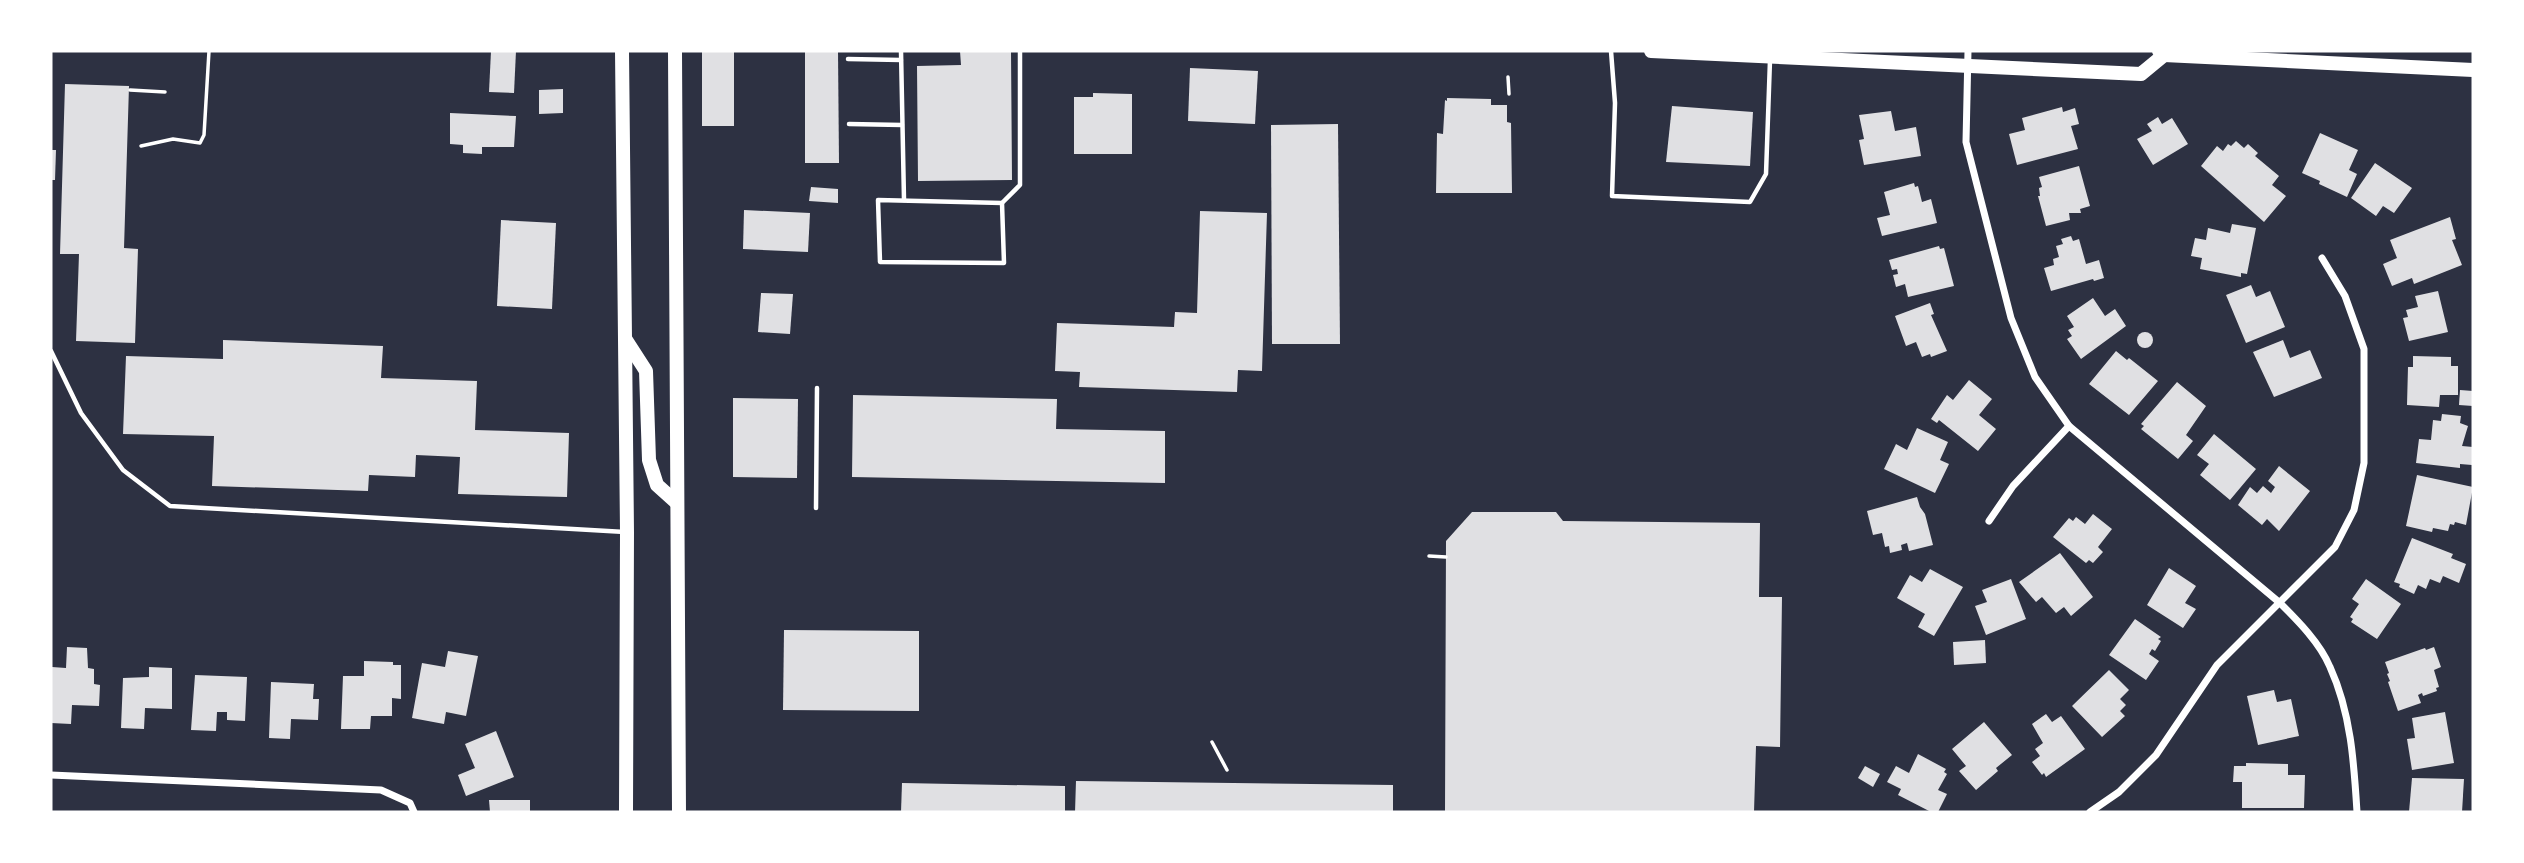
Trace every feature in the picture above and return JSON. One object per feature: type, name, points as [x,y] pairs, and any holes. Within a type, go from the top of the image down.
[{"type":"main road","points":[[622,51],[626,340],[626,812]]},
{"type":"main road","points":[[674,51],[679,812]]},
{"type":"main road","points":[[1651,51],[1770,56],[1968,58],[2141,74],[2161,53],[2473,70]]},
{"type":"main road","points":[[626,340],[646,371],[649,460],[657,485],[677,503]]},
{"type":"street","points":[[1968,58],[1966,142],[2011,318],[2035,377],[2069,426],[2280,603],[2301,625],[2330,665],[2344,709],[2353,751],[2357,812]]},
{"type":"street","points":[[2090,812],[2119,792],[2156,755],[2217,665],[2335,547],[2354,509],[2364,463],[2364,349],[2345,296],[2322,258]]},
{"type":"street","points":[[1989,520],[2012,486],[2069,426]]},
{"type":"street","points":[[51,775],[381,790],[410,803],[414,812]]},
{"type":"lane","points":[[901,51],[904,200]]},
{"type":"lane","points":[[1002,203],[1004,263],[880,262],[878,200],[1002,203],[1020,185],[1020,51]]},
{"type":"lane","points":[[1611,51],[1615,103],[1612,196],[1750,202],[1766,174],[1770,56]]},
{"type":"lane","points":[[848,59],[901,60]]},
{"type":"lane","points":[[849,124],[902,125]]},
{"type":"lane","points":[[51,351],[81,413],[124,470],[170,506],[627,532]]},
{"type":"lane","points":[[816,508],[817,388]]},
{"type":"path","points":[[141,146],[173,139],[200,143],[204,135],[209,51]]},
{"type":"path","points":[[1508,77],[1509,94]]},
{"type":"path","points":[[130,90],[165,92]]},
{"type":"path","points":[[1429,556],[1446,557]]},
{"type":"path","points":[[1212,742],[1227,770]]},
{"type":"building","points":[[491,51],[516,51],[514,93],[489,92]]},
{"type":"building","points":[[702,51],[734,51],[734,126],[702,126]]},
{"type":"building","points":[[805,51],[838,51],[839,163],[805,163]]},
{"type":"building","points":[[960,51],[1011,51],[1012,180],[918,181],[917,66],[961,65]]},
{"type":"building","points":[[1190,68],[1258,71],[1255,124],[1188,121]]},
{"type":"building","points":[[65,84],[129,86],[124,248],[138,249],[135,343],[76,341],[79,254],[60,254]]},
{"type":"building","points":[[563,89],[563,113],[539,114],[539,90]]},
{"type":"building","points":[[1093,93],[1132,94],[1132,154],[1074,154],[1074,97],[1093,97]]},
{"type":"building","points":[[1447,98],[1491,99],[1491,105],[1507,105],[1507,122],[1511,123],[1512,193],[1436,193],[1437,133],[1443,134]]},
{"type":"building","points":[[1672,106],[1753,112],[1750,166],[1666,162]]},
{"type":"building","points":[[2062,107],[2063,112],[2075,108],[2079,124],[2071,126],[2078,149],[2017,165],[2009,134],[2025,130],[2022,118]]},
{"type":"building","points":[[1891,111],[1895,131],[1916,127],[1921,156],[1864,165],[1859,140],[1864,139],[1859,115]]},
{"type":"building","points":[[450,113],[516,116],[514,147],[482,147],[482,154],[463,153],[463,145],[450,144]]},
{"type":"building","points":[[2158,117],[2162,124],[2172,118],[2188,144],[2153,165],[2137,139],[2152,131],[2147,124]]},
{"type":"building","points":[[1338,124],[1340,344],[1272,344],[1271,125]]},
{"type":"building","points":[[2320,133],[2358,150],[2349,170],[2357,174],[2347,197],[2302,173]]},
{"type":"building","points":[[2236,141],[2244,148],[2248,144],[2258,153],[2255,156],[2279,176],[2272,185],[2286,196],[2264,222],[2201,166],[2217,146],[2223,151],[2228,144],[2231,146]]},
{"type":"building","points":[[51,150],[56,150],[55,180],[51,180]]},
{"type":"building","points":[[2375,163],[2412,188],[2394,213],[2383,206],[2376,216],[2351,198]]},
{"type":"building","points":[[2079,166],[2090,206],[2080,209],[2081,213],[2069,213],[2070,220],[2046,226],[2038,196],[2039,188],[2042,187],[2039,177]]},
{"type":"building","points":[[1914,183],[1915,187],[1918,186],[1922,202],[1931,199],[1937,223],[1882,236],[1877,218],[1890,215],[1884,192]]},
{"type":"building","points":[[811,187],[838,189],[838,203],[809,201]]},
{"type":"building","points":[[744,210],[810,213],[808,252],[743,249]]},
{"type":"building","points":[[1200,211],[1267,213],[1262,371],[1238,370],[1237,392],[1079,387],[1080,372],[1055,371],[1057,323],[1174,327],[1175,312],[1197,313]]},
{"type":"building","points":[[2450,217],[2456,239],[2452,240],[2462,265],[2414,284],[2412,278],[2392,286],[2383,264],[2397,258],[2390,240]]},
{"type":"building","points":[[501,220],[556,223],[552,309],[497,306]]},
{"type":"building","points":[[2232,224],[2256,228],[2247,274],[2241,273],[2241,277],[2200,269],[2202,258],[2191,256],[2195,238],[2206,240],[2208,228],[2230,233]]},
{"type":"building","points":[[2071,236],[2073,241],[2079,239],[2086,264],[2099,260],[2104,278],[2051,291],[2044,268],[2054,265],[2053,259],[2059,257],[2056,246],[2063,244],[2061,239]]},
{"type":"building","points":[[1939,246],[1940,249],[1944,248],[1954,286],[1908,297],[1905,284],[1896,287],[1893,275],[1898,274],[1897,269],[1892,270],[1889,260]]},
{"type":"building","points":[[2251,285],[2256,297],[2270,291],[2285,327],[2246,343],[2226,295]]},
{"type":"building","points":[[2438,291],[2448,332],[2409,341],[2403,318],[2408,317],[2406,310],[2418,307],[2415,296]]},
{"type":"building","points":[[761,293],[793,294],[790,334],[758,332]]},
{"type":"building","points":[[2093,298],[2105,316],[2115,309],[2126,326],[2081,359],[2067,339],[2072,336],[2068,330],[2074,327],[2067,316]]},
{"type":"building","points":[[1930,303],[1934,314],[1931,315],[1947,351],[1931,357],[1930,354],[1922,357],[1916,342],[1906,346],[1895,316]]},
{"type":"building","points":[[2145,332],[2153,340],[2145,348],[2137,340]]},
{"type":"building","points":[[223,340],[383,346],[381,378],[477,381],[475,430],[569,433],[567,497],[458,494],[460,457],[416,455],[415,477],[369,475],[368,491],[212,486],[214,436],[123,434],[126,356],[223,359]]},
{"type":"building","points":[[2283,340],[2290,358],[2310,350],[2322,378],[2274,397],[2253,352]]},
{"type":"building","points":[[2116,351],[2158,381],[2129,415],[2089,384]]},
{"type":"building","points":[[2413,356],[2451,357],[2451,366],[2458,366],[2458,395],[2440,395],[2439,407],[2407,405],[2408,367],[2413,367]]},
{"type":"building","points":[[1969,380],[1992,399],[1979,415],[1996,429],[1978,451],[1939,420],[1937,423],[1931,419],[1947,395],[1953,400]]},
{"type":"building","points":[[2177,382],[2206,406],[2186,435],[2193,441],[2178,459],[2141,429],[2144,426],[2141,424]]},
{"type":"building","points":[[2460,390],[2473,391],[2473,406],[2459,405]]},
{"type":"building","points":[[853,395],[1057,399],[1056,429],[1165,431],[1165,483],[852,477]]},
{"type":"building","points":[[733,398],[798,399],[797,478],[733,477]]},
{"type":"building","points":[[2442,414],[2461,416],[2460,423],[2468,426],[2462,446],[2473,447],[2472,465],[2460,464],[2460,468],[2416,463],[2419,439],[2431,440],[2433,420],[2441,421]]},
{"type":"building","points":[[1917,428],[1948,442],[1940,460],[1949,464],[1935,493],[1884,469],[1896,444],[1907,450]]},
{"type":"building","points":[[2214,434],[2256,469],[2230,500],[2200,475],[2209,464],[2197,455]]},
{"type":"building","points":[[2279,466],[2310,491],[2279,531],[2267,519],[2262,525],[2238,505],[2250,487],[2257,493],[2263,486],[2271,493],[2275,487],[2268,481]]},
{"type":"building","points":[[2417,475],[2473,487],[2466,525],[2455,522],[2454,525],[2450,524],[2448,531],[2433,528],[2432,532],[2406,526]]},
{"type":"building","points":[[1917,497],[1925,514],[1933,545],[1909,551],[1907,543],[1901,545],[1902,550],[1890,553],[1889,546],[1885,547],[1882,533],[1873,535],[1867,511]]},
{"type":"building","points":[[1472,512],[1556,512],[1563,521],[1760,523],[1759,597],[1782,597],[1780,747],[1756,746],[1754,812],[1445,812],[1446,541]]},
{"type":"building","points":[[2093,514],[2112,529],[2098,547],[2103,552],[2093,563],[2089,560],[2086,563],[2053,537],[2069,518],[2073,521],[2076,517],[2085,524]]},
{"type":"building","points":[[2412,538],[2453,554],[2451,558],[2466,564],[2459,583],[2443,576],[2440,583],[2430,579],[2426,589],[2418,585],[2414,594],[2399,587],[2400,584],[2394,582]]},
{"type":"building","points":[[2060,553],[2093,597],[2071,616],[2064,607],[2056,613],[2042,597],[2036,602],[2019,582]]},
{"type":"building","points":[[2169,568],[2196,586],[2185,603],[2196,609],[2183,628],[2147,605]]},
{"type":"building","points":[[1930,569],[1963,587],[1934,636],[1918,627],[1925,614],[1897,598],[1910,575],[1922,582]]},
{"type":"building","points":[[2011,579],[2026,619],[1986,635],[1975,606],[1987,602],[1982,590]]},
{"type":"building","points":[[2366,579],[2401,604],[2377,639],[2351,622],[2353,619],[2350,617],[2359,604],[2352,599]]},
{"type":"building","points":[[2135,619],[2161,637],[2155,651],[2152,649],[2149,654],[2159,661],[2146,680],[2109,655]]},
{"type":"building","points":[[784,630],[919,631],[919,711],[783,710]]},
{"type":"building","points":[[1985,640],[1986,663],[1954,665],[1953,642]]},
{"type":"building","points":[[67,647],[87,648],[88,668],[94,669],[94,684],[100,685],[99,706],[72,705],[71,724],[51,723],[52,667],[66,668]]},
{"type":"building","points":[[2434,647],[2441,667],[2434,670],[2439,687],[2436,688],[2437,691],[2418,695],[2421,703],[2398,711],[2388,682],[2389,673],[2385,662]]},
{"type":"building","points":[[448,651],[478,656],[466,716],[446,712],[444,724],[412,718],[422,663],[445,667]]},
{"type":"building","points":[[364,661],[393,662],[393,665],[401,665],[401,699],[392,698],[392,716],[371,716],[370,729],[341,729],[343,676],[364,676]]},
{"type":"building","points":[[149,667],[172,668],[172,709],[145,708],[144,729],[121,728],[123,678],[149,677]]},
{"type":"building","points":[[2109,670],[2129,690],[2120,699],[2126,705],[2120,711],[2125,716],[2102,737],[2072,706]]},
{"type":"building","points":[[195,675],[247,677],[245,721],[227,720],[227,712],[217,712],[216,731],[191,730]]},
{"type":"building","points":[[271,682],[314,684],[313,699],[319,699],[318,720],[291,719],[290,739],[269,738]]},
{"type":"building","points":[[2274,690],[2277,702],[2291,699],[2299,736],[2258,745],[2247,696]]},
{"type":"building","points":[[2445,712],[2454,763],[2412,770],[2407,739],[2415,738],[2412,718]]},
{"type":"building","points":[[2046,714],[2052,722],[2061,716],[2085,749],[2046,777],[2032,762],[2040,756],[2035,749],[2043,743],[2032,724]]},
{"type":"building","points":[[1984,722],[2012,755],[1976,790],[1959,771],[1966,766],[1952,749]]},
{"type":"building","points":[[496,731],[514,777],[466,796],[458,775],[475,768],[465,744]]},
{"type":"building","points":[[1918,754],[1946,769],[1944,772],[1947,774],[1938,790],[1947,794],[1938,812],[1931,812],[1898,795],[1901,789],[1887,782],[1896,766],[1909,773]]},
{"type":"building","points":[[2246,763],[2288,764],[2288,775],[2305,775],[2304,808],[2242,808],[2242,782],[2233,782],[2234,766],[2246,766]]},
{"type":"building","points":[[1865,766],[1880,774],[1873,787],[1858,778]]},
{"type":"building","points":[[2412,778],[2464,779],[2462,812],[2409,812]]},
{"type":"building","points":[[1076,781],[1393,785],[1393,812],[1075,812]]},
{"type":"building","points":[[902,783],[1065,786],[1065,812],[901,812]]},
{"type":"building","points":[[489,800],[530,800],[530,812],[490,812]]}]
